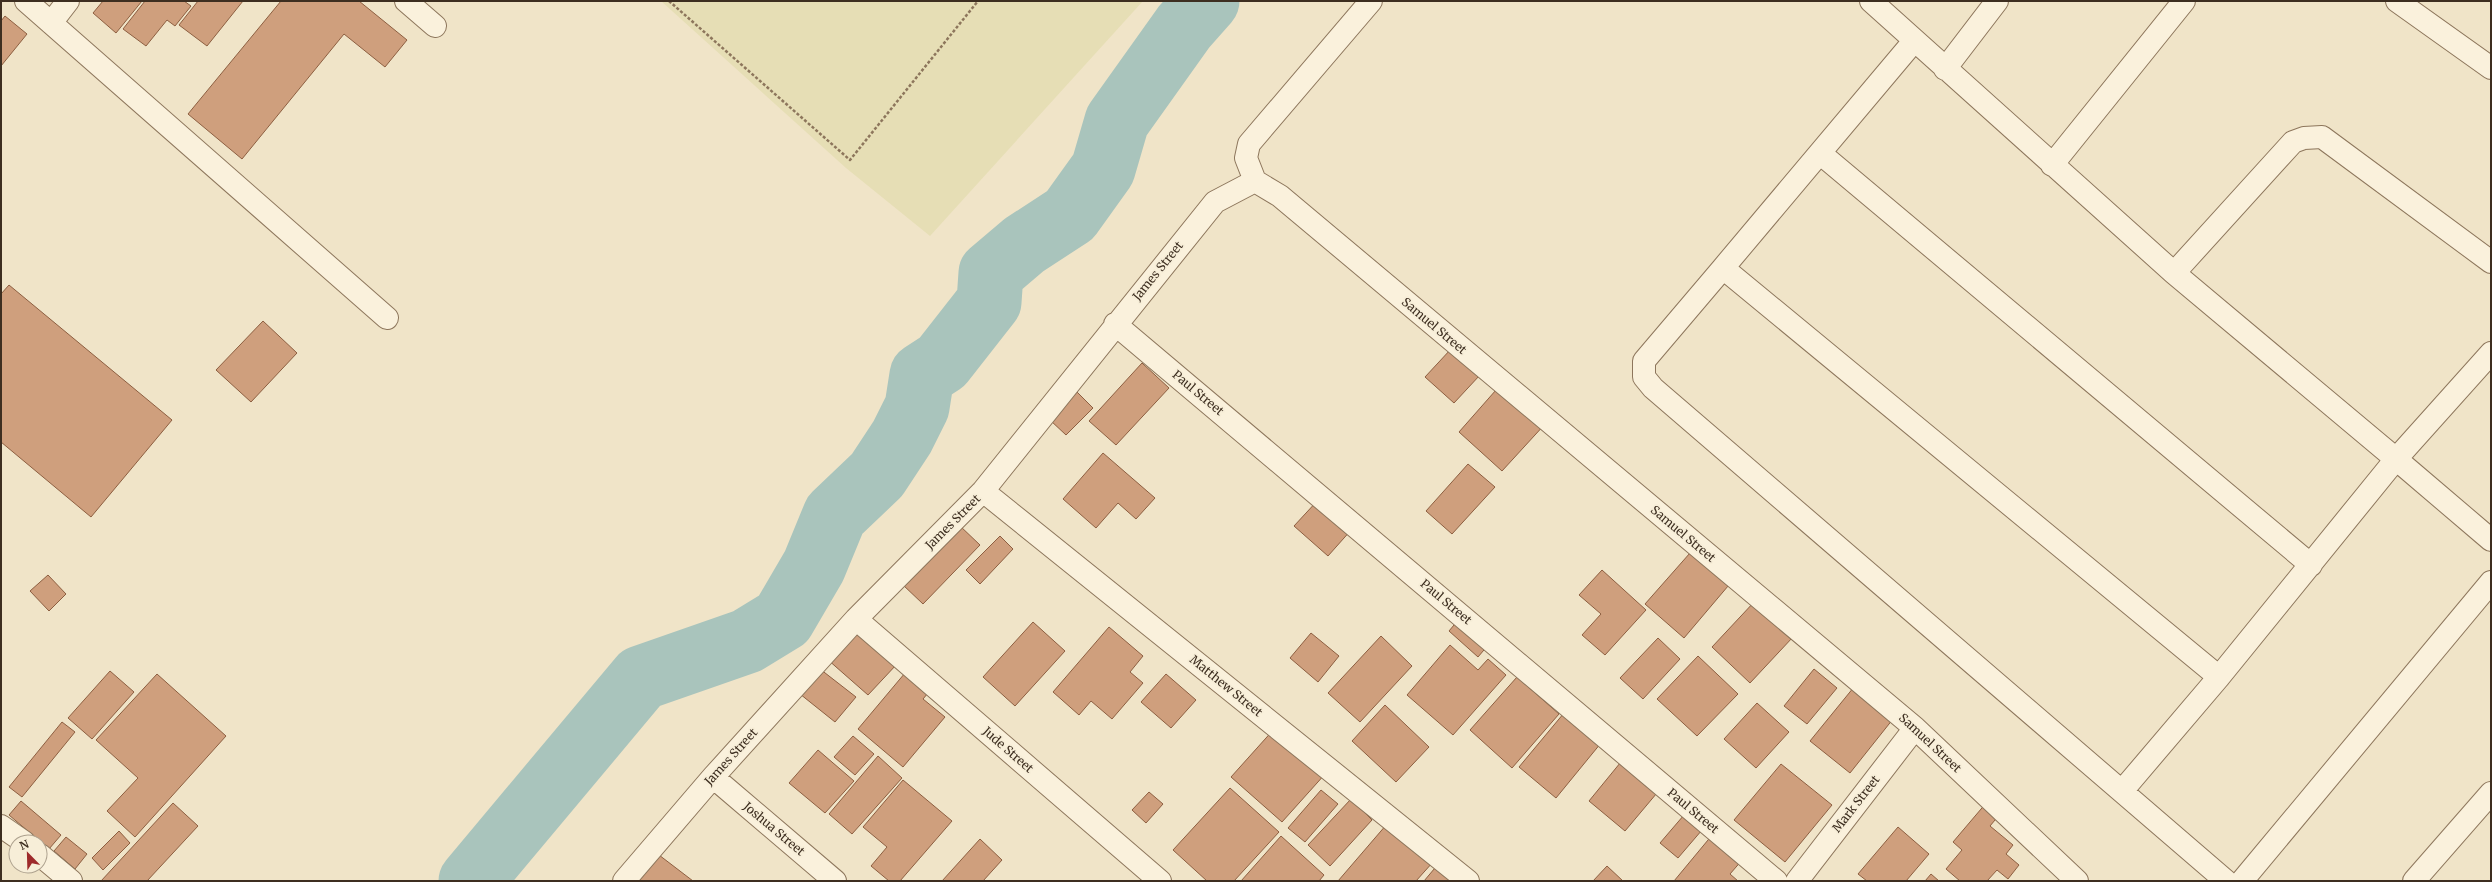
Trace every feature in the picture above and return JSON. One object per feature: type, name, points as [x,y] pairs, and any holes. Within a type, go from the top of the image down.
[{"type":"street","points":[[26,1],[387,318]]},
{"type":"street","points":[[51,23],[68,1]]},
{"type":"street","points":[[406,1],[435,26]]},
{"type":"street","points":[[1255,181],[1246,158],[1249,144],[1371,1]]},
{"type":"street","points":[[1871,1],[2174,273],[2491,540]]},
{"type":"street","points":[[1946,69],[1997,1]]},
{"type":"street","points":[[2052,165],[2184,1]]},
{"type":"street","points":[[2397,1],[2491,68]]},
{"type":"street","points":[[1914,41],[1821,154],[1644,361],[1644,377],[1649,383],[2226,881]]},
{"type":"street","points":[[2174,273],[2293,142],[2304,138],[2322,137],[2491,262]]},
{"type":"street","points":[[1821,154],[2311,565]]},
{"type":"street","name":"Samuel Street","points":[[1255,181],[1280,196],[1915,728],[2055,874],[2077,881]]},
{"type":"street","name":"James Street","points":[[624,881],[713,777],[856,619],[984,491],[1115,324],[1215,202],[1255,181]]},
{"type":"street","points":[[1723,268],[2219,677]]},
{"type":"street","name":"Paul Street","points":[[1115,324],[1776,881]]},
{"type":"street","points":[[2122,791],[2219,677],[2396,459],[2491,353]]},
{"type":"street","name":"Matthew Street","points":[[984,491],[1468,881]]},
{"type":"street","points":[[2242,881],[2491,582]]},
{"type":"street","name":"Jude Street","points":[[856,619],[1160,881]]},
{"type":"street","name":"Mark Street","points":[[1796,881],[1915,728]]},
{"type":"street","name":"Joshua Street","points":[[713,777],[836,881]]},
{"type":"street","points":[[2414,881],[2491,793]]},
{"type":"street","points":[[1,826],[12,834]]},
{"type":"street","points":[[48,862],[71,881]]},
{"type":"path","points":[[669,1],[850,160],[978,1]]},
{"type":"shaded area","points":[[661,1],[1143,1],[930,236],[846,168]]},
{"type":"building","points":[[103,1],[142,1],[116,33],[93,13]]},
{"type":"building","points":[[145,1],[184,1],[191,6],[175,26],[167,20],[146,46],[123,29]]},
{"type":"building","points":[[198,1],[243,1],[207,46],[179,25]]},
{"type":"building","points":[[281,1],[359,1],[407,40],[385,67],[344,34],[242,159],[188,114]]},
{"type":"building","points":[[5,16],[27,34],[1,66],[1,21]]},
{"type":"building","points":[[9,285],[172,420],[91,517],[1,442],[1,294]]},
{"type":"building","points":[[263,321],[297,353],[251,402],[216,370]]},
{"type":"building","points":[[1451,349],[1480,375],[1454,403],[1425,377]]},
{"type":"building","points":[[1142,363],[1169,388],[1116,445],[1089,421]]},
{"type":"building","points":[[1496,390],[1522,413],[1528,406],[1546,423],[1502,471],[1459,432]]},
{"type":"building","points":[[1077,392],[1093,408],[1066,435],[1050,420]]},
{"type":"building","points":[[1103,453],[1155,498],[1136,519],[1118,503],[1096,528],[1063,499]]},
{"type":"building","points":[[1468,464],[1495,487],[1452,534],[1426,511]]},
{"type":"building","points":[[1319,499],[1352,529],[1328,556],[1294,526]]},
{"type":"building","points":[[959,525],[980,545],[923,604],[902,584]]},
{"type":"building","points":[[1000,536],[1013,549],[980,584],[966,570]]},
{"type":"building","points":[[1690,553],[1734,579],[1684,638],[1645,604]]},
{"type":"building","points":[[1602,570],[1646,610],[1605,655],[1582,635],[1601,614],[1579,595]]},
{"type":"building","points":[[48,575],[66,594],[49,611],[30,591]]},
{"type":"building","points":[[1755,601],[1793,637],[1750,683],[1712,647]]},
{"type":"building","points":[[1459,619],[1489,644],[1478,657],[1449,631]]},
{"type":"building","points":[[1033,622],[1065,651],[1015,706],[983,677]]},
{"type":"building","points":[[856,627],[897,664],[868,695],[827,659]]},
{"type":"building","points":[[1109,627],[1143,656],[1130,672],[1143,683],[1112,719],[1091,701],[1079,715],[1053,692]]},
{"type":"building","points":[[1311,633],[1339,656],[1318,682],[1290,658]]},
{"type":"building","points":[[1381,636],[1412,666],[1360,722],[1328,693]]},
{"type":"building","points":[[1658,638],[1680,659],[1643,699],[1620,678]]},
{"type":"building","points":[[1450,645],[1478,670],[1488,659],[1506,675],[1453,735],[1407,695]]},
{"type":"building","points":[[1698,656],[1738,694],[1697,736],[1657,699]]},
{"type":"building","points":[[820,669],[856,697],[835,722],[800,694]]},
{"type":"building","points":[[1814,669],[1837,688],[1807,724],[1784,706]]},
{"type":"building","points":[[110,671],[134,692],[92,739],[68,718]]},
{"type":"building","points":[[905,673],[928,693],[923,699],[945,717],[903,767],[858,729]]},
{"type":"building","points":[[157,674],[226,736],[135,837],[107,811],[138,778],[96,740]]},
{"type":"building","points":[[1166,674],[1196,700],[1171,728],[1141,702]]},
{"type":"building","points":[[1517,677],[1559,714],[1512,768],[1470,730]]},
{"type":"building","points":[[1854,687],[1893,719],[1850,773],[1810,741]]},
{"type":"building","points":[[1757,703],[1789,732],[1756,768],[1724,739]]},
{"type":"building","points":[[1385,705],[1429,747],[1396,782],[1352,741]]},
{"type":"building","points":[[1564,713],[1601,743],[1556,798],[1519,767]]},
{"type":"building","points":[[62,722],[75,732],[22,797],[9,787]]},
{"type":"building","points":[[1275,728],[1326,773],[1282,822],[1231,777]]},
{"type":"building","points":[[853,736],[874,754],[855,775],[834,757]]},
{"type":"building","points":[[818,750],[854,781],[825,813],[789,783]]},
{"type":"building","points":[[878,756],[902,778],[852,834],[829,814]]},
{"type":"building","points":[[1625,757],[1662,787],[1625,831],[1589,801]]},
{"type":"building","points":[[1781,764],[1832,805],[1785,862],[1734,820]]},
{"type":"building","points":[[903,780],[952,821],[900,881],[889,881],[871,866],[887,847],[863,827]]},
{"type":"building","points":[[1230,788],[1279,832],[1234,881],[1207,881],[1173,850]]},
{"type":"building","points":[[1321,790],[1338,804],[1305,842],[1288,828]]},
{"type":"building","points":[[1149,792],[1163,804],[1146,823],[1132,810]]},
{"type":"building","points":[[1351,799],[1372,820],[1330,866],[1308,845]]},
{"type":"building","points":[[21,801],[61,835],[49,849],[48,834],[31,834],[9,815]]},
{"type":"building","points":[[1987,802],[2000,814],[1990,826],[2013,845],[2006,854],[2019,865],[2008,879],[1997,870],[1987,881],[1960,881],[1946,869],[1962,850],[1953,842]]},
{"type":"building","points":[[173,803],[198,826],[147,881],[101,881]]},
{"type":"building","points":[[1684,815],[1702,830],[1678,858],[1660,843]]},
{"type":"building","points":[[1387,824],[1433,862],[1416,881],[1338,881]]},
{"type":"building","points":[[1898,827],[1929,854],[1906,881],[1867,881],[1858,874]]},
{"type":"building","points":[[119,831],[130,843],[103,870],[92,858]]},
{"type":"building","points":[[1713,834],[1743,859],[1730,874],[1738,881],[1674,881]]},
{"type":"building","points":[[1281,836],[1324,875],[1319,881],[1241,881]]},
{"type":"building","points":[[66,837],[87,854],[75,869],[54,851]]},
{"type":"building","points":[[980,839],[1002,860],[983,881],[942,881]]},
{"type":"building","points":[[659,855],[693,881],[638,881]]},
{"type":"building","points":[[1440,862],[1462,881],[1424,881]]},
{"type":"building","points":[[1607,866],[1623,881],[1593,881]]},
{"type":"building","points":[[1931,874],[1939,881],[1925,881]]},
{"type":"waterway","points":[[471,881],[641,678],[747,641],[783,619],[814,566],[835,515],[877,475],[902,437],[917,407],[922,375],[942,362],[989,302],[991,273],[1024,245],[1070,215],[1103,169],[1117,121],[1184,27],[1207,1]]}]
